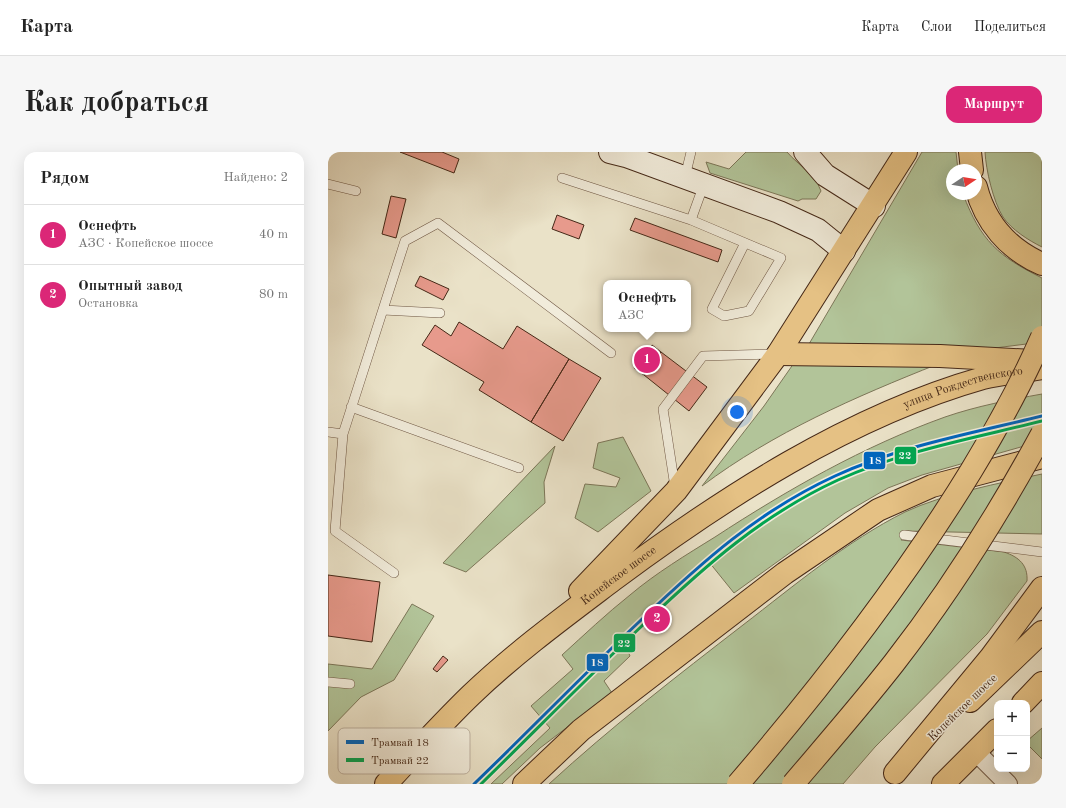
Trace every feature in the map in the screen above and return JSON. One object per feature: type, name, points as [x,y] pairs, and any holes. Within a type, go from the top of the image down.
[{"type":"main road","points":[[532,640],[676,491],[778,354],[874,206],[906,152]]},
{"type":"main road","points":[[970,152],[971,164]]},
{"type":"main road","points":[[981,200],[988,218],[1002,238],[1020,252],[1042,264]]},
{"type":"main road","points":[[738,784],[858,637],[912,563],[996,428],[1042,337]]},
{"type":"main road","points":[[778,354],[940,356],[1042,362]]},
{"type":"main road","name":"улица Рождественского","points":[[886,414],[941,392],[986,378],[1042,368]]},
{"type":"main road","name":"Копейское шоссе","points":[[439,728],[471,695],[532,640],[662,544],[760,481],[835,438],[886,414]]},
{"type":"main road","points":[[793,784],[903,650],[1008,498],[1042,434]]},
{"type":"main road","points":[[524,784],[581,730],[785,573],[878,510],[932,486],[1042,457]]},
{"type":"main road","points":[[889,779],[991,657],[1042,588]]},
{"type":"main road","name":"Копейское шоссе","points":[[889,779],[1042,632]]},
{"type":"main road","points":[[1026,700],[1042,683]]},
{"type":"main road","points":[[943,784],[994,733]]},
{"type":"main road","name":"Копейское шоссе","points":[[386,784],[396,774]]},
{"type":"street","points":[[610,152],[779,212],[818,230],[844,251]]},
{"type":"street","points":[[805,152],[825,175],[874,206]]},
{"type":"street","points":[[976,752],[1008,784]]},
{"type":"lane","points":[[691,152],[694,181],[691,220]]},
{"type":"lane","points":[[562,178],[691,220],[781,258],[749,311],[724,316],[712,309],[745,243]]},
{"type":"lane","points":[[328,184],[356,191]]},
{"type":"lane","points":[[394,573],[335,531],[343,434],[405,241],[438,223],[611,353]]},
{"type":"lane","points":[[383,310],[440,313]]},
{"type":"lane","points":[[676,491],[663,409],[703,356],[778,354]]},
{"type":"lane","points":[[351,407],[519,468]]},
{"type":"lane","points":[[328,432],[343,434]]},
{"type":"lane","points":[[904,535],[1042,552]]},
{"type":"lane","points":[[328,682],[350,684]]},
{"type":"green space","points":[[746,152],[787,152],[811,175],[821,191],[816,199],[802,199],[798,201],[710,173],[706,162],[729,169]]},
{"type":"green space","points":[[922,152],[956,152],[957,164],[946,164],[946,200],[966,200],[977,224],[993,245],[1002,254],[1042,278],[1042,342],[995,348],[809,344]]},
{"type":"green space","points":[[985,152],[1042,152],[1042,247],[1021,234],[1003,217],[996,203],[991,185]]},
{"type":"green space","points":[[794,363],[938,364],[876,389],[786,432],[729,467],[702,486],[764,406]]},
{"type":"green space","points":[[1042,394],[1042,441],[922,475],[888,488],[845,513],[734,593],[709,562],[623,639],[630,656],[604,681],[612,693],[540,748],[502,784],[491,784],[550,728],[531,706],[573,669],[562,655],[640,587],[682,557],[798,486],[885,441],[957,413]]},
{"type":"green space","points":[[623,437],[651,491],[598,532],[575,518],[585,484],[616,487],[620,478],[593,468],[598,443]]},
{"type":"green space","points":[[555,446],[544,482],[545,503],[466,572],[443,563]]},
{"type":"green space","points":[[1042,474],[1042,534],[906,531],[901,540],[1004,552],[1014,556],[1022,562],[1026,570],[1027,581],[987,634],[875,747],[843,784],[549,784],[596,742],[669,683],[802,579],[863,536],[905,512],[954,494]]},
{"type":"green space","points":[[412,604],[434,616],[394,680],[361,697],[328,731],[328,664],[372,669]]},
{"type":"green space","points":[[1042,728],[1042,759],[1030,747],[1030,738]]},
{"type":"building","points":[[400,152],[442,152],[459,159],[454,173]]},
{"type":"building","points":[[391,196],[406,199],[396,238],[382,234]]},
{"type":"building","points":[[557,215],[584,225],[579,239],[552,229]]},
{"type":"building","points":[[635,218],[722,250],[718,262],[630,230]]},
{"type":"building","points":[[420,276],[449,289],[443,300],[415,286]]},
{"type":"building","points":[[459,322],[503,349],[517,326],[569,359],[531,422],[479,390],[484,382],[422,345],[435,325],[451,336]]},
{"type":"building","points":[[652,345],[661,352],[644,375],[634,368]]},
{"type":"building","points":[[661,352],[707,387],[689,411],[644,375]]},
{"type":"building","points":[[569,359],[601,378],[563,441],[531,422]]},
{"type":"building","points":[[328,575],[380,582],[372,642],[328,636]]},
{"type":"building","points":[[443,656],[448,660],[437,672],[433,669]]},
{"type":"tram line","name":"18","points":[[474,784],[663,599],[708,559],[755,522],[807,490],[835,476],[885,456],[937,441],[1042,416]]},
{"type":"tram line","name":"22","points":[[481,784],[604,662],[712,562],[784,509],[838,480],[887,461],[938,446],[1042,421]]},
{"type":"place","name":"Оснефть","points":[[647,360]]},
{"type":"place","name":"Опытный завод","points":[[657,619]]}]
